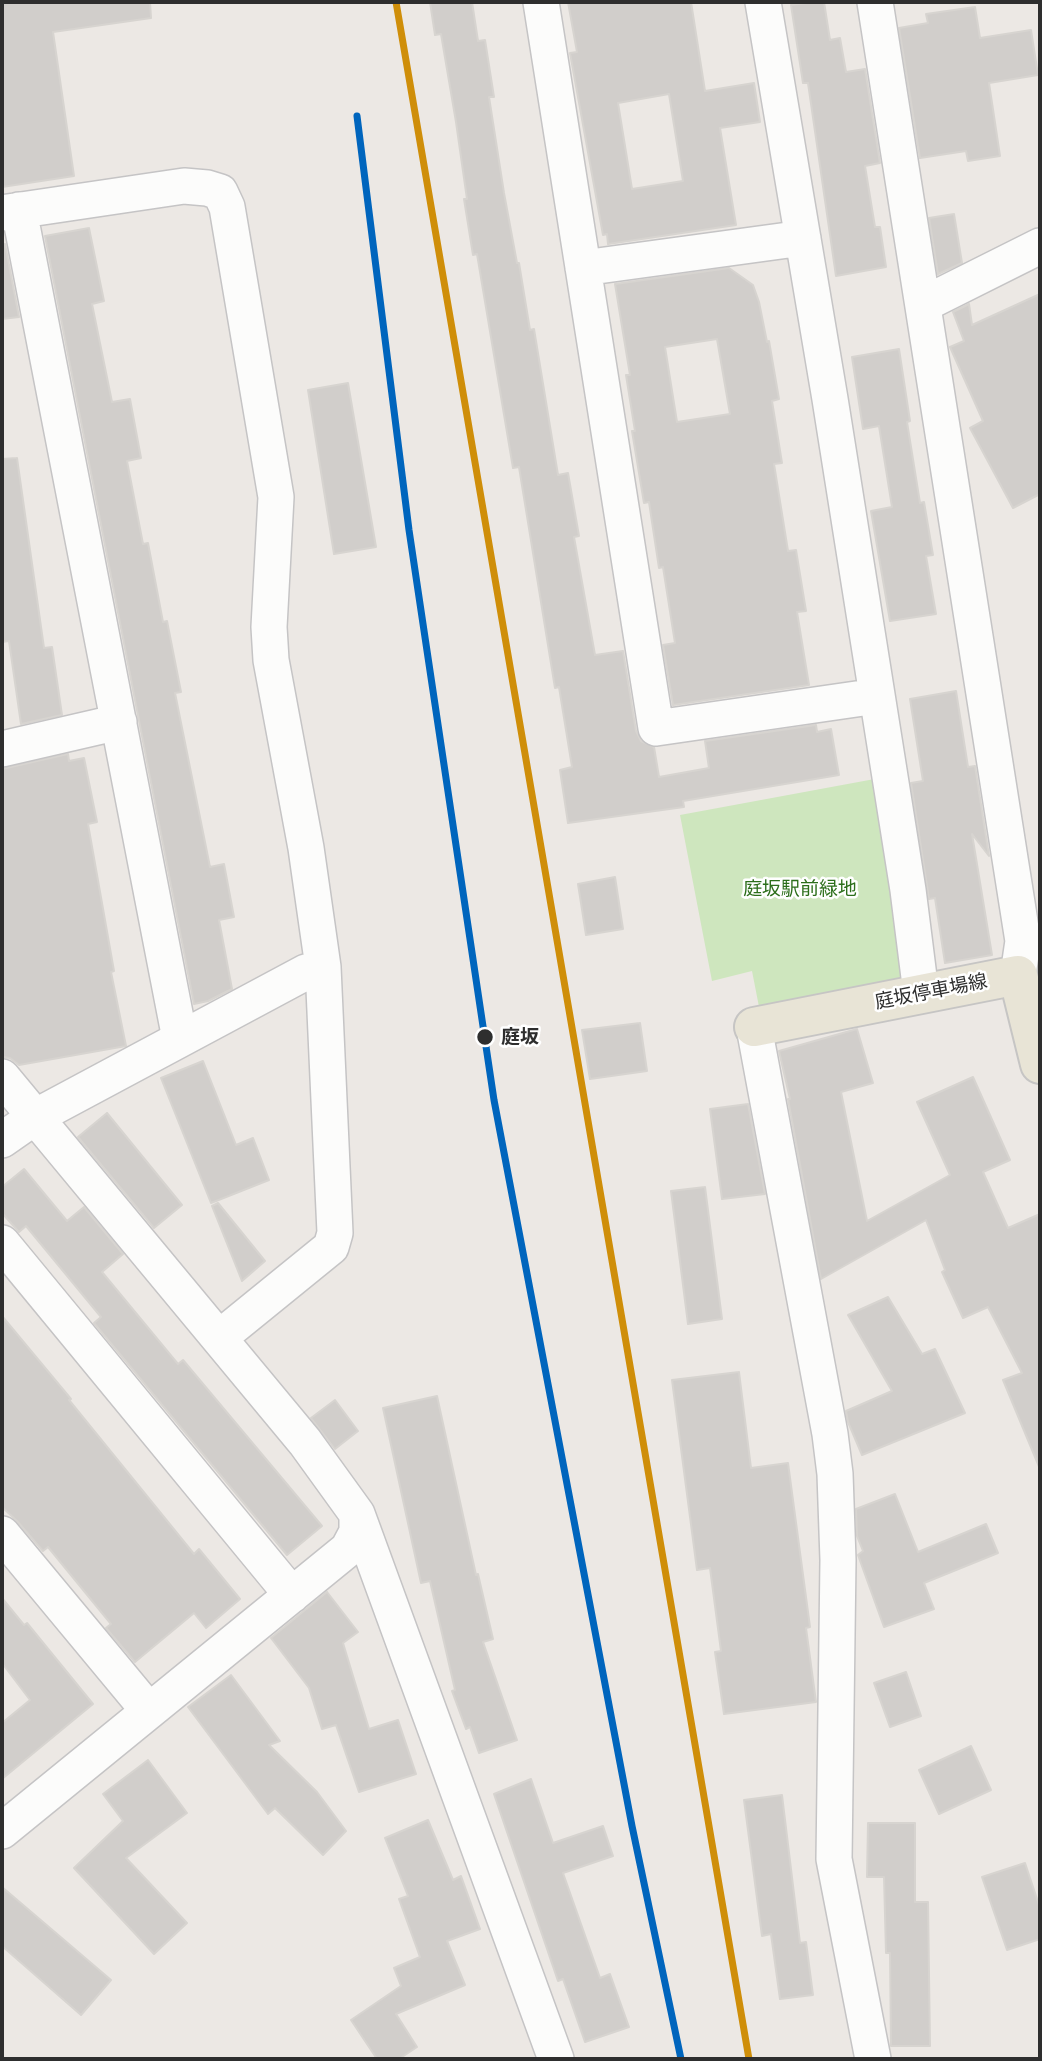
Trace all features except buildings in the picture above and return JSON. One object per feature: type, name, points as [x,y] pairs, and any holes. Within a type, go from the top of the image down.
[{"type":"main road","name":"庭坂停車場線","points":[[754,1027],[921,993],[1029,967]]},
{"type":"main road","points":[[1029,967],[1040,1064]]},
{"type":"street","points":[[541,2],[656,728],[877,696]]},
{"type":"street","points":[[763,2],[908,890],[921,993]]},
{"type":"street","points":[[875,2],[1029,967]]},
{"type":"street","points":[[180,1039],[119,722],[10,211],[184,186],[219,192],[226,207],[276,497],[269,627],[271,660],[306,848],[323,967],[335,1233],[331,1247],[219,1338]]},
{"type":"street","points":[[583,268],[803,238]]},
{"type":"street","points":[[924,304],[1040,246]]},
{"type":"street","points":[[2,749],[119,722]]},
{"type":"street","points":[[2,1140],[35,1117],[306,972],[323,967]]},
{"type":"street","points":[[754,1027],[830,1434],[835,1474],[838,1560],[834,1858],[873,2059]]},
{"type":"street","points":[[2,1077],[305,1442],[357,1514],[556,2059]]},
{"type":"street","points":[[2,1243],[292,1595]]},
{"type":"street","points":[[4,1825],[149,1712],[348,1549],[357,1532],[357,1514]]},
{"type":"street","points":[[2,1534],[149,1712]]},
{"type":"green space","name":"庭坂駅前緑地","points":[[880,778],[910,985],[761,1017],[752,971],[712,981],[680,815]]},
{"type":"transit line","points":[[396,2],[749,2059]]},
{"type":"transit line","points":[[357,116],[409,530],[494,1100],[632,1826],[681,2059]]},
{"type":"place","name":"庭坂","points":[[485,1037]]}]
